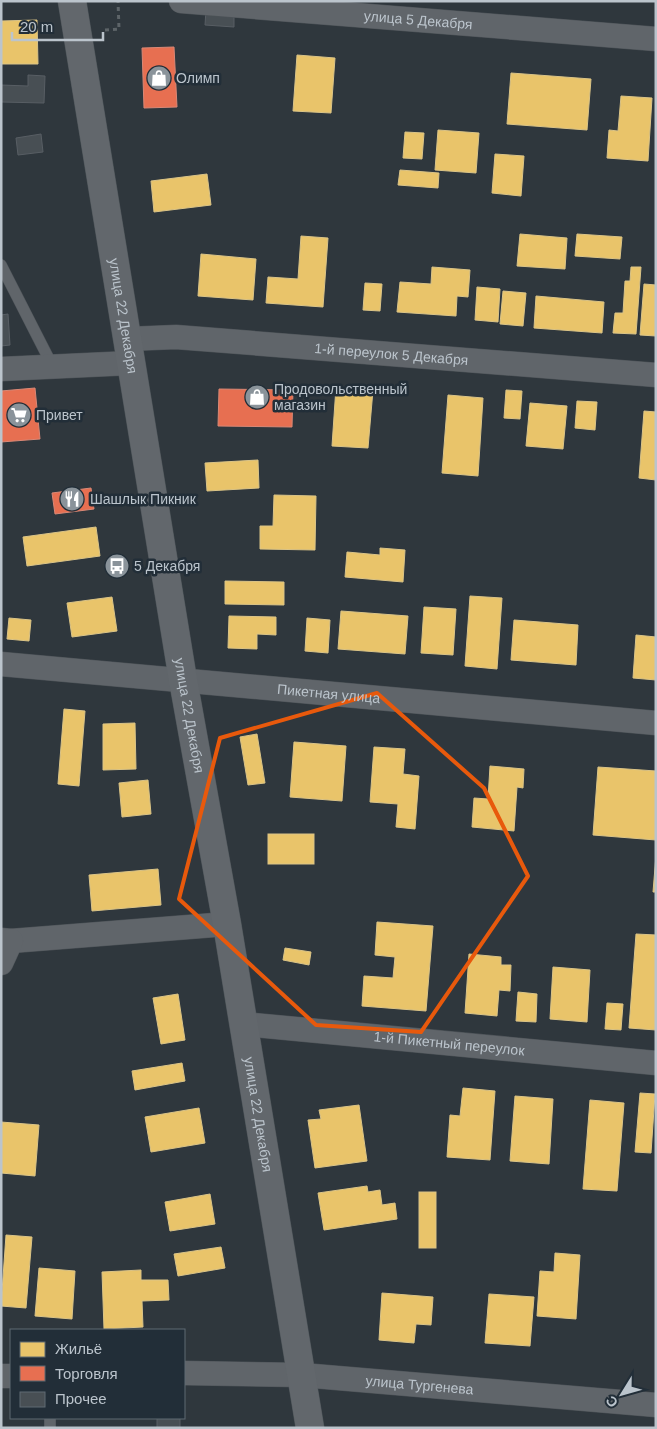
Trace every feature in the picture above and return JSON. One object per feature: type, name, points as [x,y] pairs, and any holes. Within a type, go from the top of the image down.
[{"type":"main road","name":"улица 22 Декабря","points":[[72,1],[182,680],[227,924],[310,1428]]},
{"type":"street","name":"улица 5 Декабря","points":[[180,1],[656,39]]},
{"type":"street","name":"1-й переулок 5 Декабря","points":[[1,369],[53,367],[129,351],[176,337],[656,375]]},
{"type":"street","name":"Пикетная улица","points":[[1,664],[656,723]]},
{"type":"street","points":[[1,963],[6,940],[227,924]]},
{"type":"street","name":"1-й Пикетный переулок","points":[[244,1024],[656,1062]]},
{"type":"street","name":"улица Тургенева","points":[[185,1373],[302,1375],[656,1406]]},
{"type":"lane","points":[[1,265],[53,367]]},
{"type":"path","points":[[118,1],[119,29]]},
{"type":"highlighted area","points":[[377,693],[484,788],[528,876],[421,1032],[316,1025],[179,899],[220,738]]},
{"type":"building: Жильё","points":[[37,20],[38,64],[1,64],[1,21]]},
{"type":"building: Жильё","points":[[297,55],[335,58],[331,113],[293,111]]},
{"type":"building: Жильё","points":[[511,73],[591,79],[587,130],[507,124]]},
{"type":"building: Жильё","points":[[621,96],[652,98],[648,161],[607,158],[609,130],[618,131]]},
{"type":"building: Жильё","points":[[438,130],[479,133],[476,173],[435,170]]},
{"type":"building: Жильё","points":[[405,132],[424,133],[422,159],[403,158]]},
{"type":"building: Жильё","points":[[495,154],[524,156],[521,196],[492,193]]},
{"type":"building: Жильё","points":[[400,170],[439,173],[438,188],[398,185]]},
{"type":"building: Жильё","points":[[207,174],[211,205],[154,212],[151,181]]},
{"type":"building: Жильё","points":[[520,234],[567,238],[565,269],[517,266]]},
{"type":"building: Жильё","points":[[577,234],[622,237],[620,259],[575,256]]},
{"type":"building: Жильё","points":[[301,236],[328,238],[323,307],[266,303],[268,277],[298,279]]},
{"type":"building: Жильё","points":[[201,254],[256,259],[253,300],[198,296]]},
{"type":"building: Жильё","points":[[432,267],[470,270],[468,297],[457,296],[456,316],[397,312],[400,282],[431,284]]},
{"type":"building: Жильё","points":[[631,267],[641,267],[636,334],[613,333],[615,313],[623,313],[625,281],[630,281]]},
{"type":"building: Жильё","points":[[365,283],[382,284],[380,311],[363,310]]},
{"type":"building: Жильё","points":[[644,284],[656,285],[656,336],[640,335]]},
{"type":"building: Жильё","points":[[477,287],[500,289],[498,322],[475,320]]},
{"type":"building: Жильё","points":[[503,291],[526,293],[523,326],[500,324]]},
{"type":"building: Жильё","points":[[536,296],[604,302],[602,333],[534,328]]},
{"type":"building: Жильё","points":[[336,387],[373,390],[368,448],[332,446]]},
{"type":"building: Жильё","points":[[506,390],[522,391],[520,419],[504,418]]},
{"type":"building: Жильё","points":[[448,395],[483,398],[478,476],[442,473]]},
{"type":"building: Жильё","points":[[577,401],[597,402],[595,430],[575,428]]},
{"type":"building: Жильё","points":[[530,403],[567,406],[563,449],[526,446]]},
{"type":"building: Жильё","points":[[644,411],[656,412],[656,480],[639,478]]},
{"type":"building: Жильё","points":[[258,460],[259,488],[207,491],[205,463]]},
{"type":"building: Жильё","points":[[274,495],[316,496],[315,550],[260,549],[260,526],[273,526]]},
{"type":"building: Жильё","points":[[96,527],[100,556],[27,566],[23,537]]},
{"type":"building: Жильё","points":[[380,548],[405,550],[403,582],[345,577],[347,552],[380,555]]},
{"type":"building: Жильё","points":[[225,581],[284,582],[284,605],[225,604]]},
{"type":"building: Жильё","points":[[470,596],[502,598],[497,669],[465,666]]},
{"type":"building: Жильё","points":[[112,597],[117,631],[72,637],[67,603]]},
{"type":"building: Жильё","points":[[424,607],[456,609],[453,655],[421,653]]},
{"type":"building: Жильё","points":[[341,611],[408,616],[405,654],[338,649]]},
{"type":"building: Жильё","points":[[229,616],[276,617],[276,635],[257,634],[257,649],[228,648]]},
{"type":"building: Жильё","points":[[9,618],[31,620],[29,641],[7,639]]},
{"type":"building: Жильё","points":[[307,618],[330,620],[328,653],[305,651]]},
{"type":"building: Жильё","points":[[514,620],[578,625],[576,665],[511,660]]},
{"type":"building: Жильё","points":[[636,635],[656,637],[656,680],[633,678]]},
{"type":"building: Жильё","points":[[64,709],[85,711],[79,786],[58,784]]},
{"type":"building: Жильё","points":[[135,723],[136,769],[103,770],[103,724]]},
{"type":"building: Жильё","points":[[257,734],[265,783],[248,785],[240,737]]},
{"type":"building: Жильё","points":[[294,742],[346,746],[342,801],[290,797]]},
{"type":"building: Жильё","points":[[374,747],[405,749],[403,774],[419,776],[415,829],[396,827],[398,804],[370,802]]},
{"type":"building: Жильё","points":[[490,766],[524,769],[523,788],[517,787],[514,831],[472,827],[474,798],[488,799]]},
{"type":"building: Жильё","points":[[598,767],[656,771],[656,840],[593,835]]},
{"type":"building: Жильё","points":[[148,780],[151,814],[122,817],[119,783]]},
{"type":"building: Жильё","points":[[268,834],[314,834],[314,864],[268,864]]},
{"type":"building: Жильё","points":[[656,855],[656,892],[653,892]]},
{"type":"building: Жильё","points":[[158,869],[161,905],[92,911],[89,875]]},
{"type":"building: Жильё","points":[[377,922],[433,926],[426,1011],[362,1006],[364,976],[393,978],[395,957],[375,955]]},
{"type":"building: Жильё","points":[[636,934],[656,935],[656,1030],[629,1028]]},
{"type":"building: Жильё","points":[[285,948],[311,952],[309,965],[283,960]]},
{"type":"building: Жильё","points":[[469,954],[501,957],[501,965],[511,965],[510,991],[499,990],[497,1016],[465,1013]]},
{"type":"building: Жильё","points":[[553,967],[590,970],[587,1022],[550,1019]]},
{"type":"building: Жильё","points":[[518,992],[537,994],[536,1022],[516,1021]]},
{"type":"building: Жильё","points":[[178,994],[185,1040],[161,1044],[153,998]]},
{"type":"building: Жильё","points":[[607,1003],[623,1004],[621,1030],[605,1029]]},
{"type":"building: Жильё","points":[[182,1063],[185,1081],[135,1090],[132,1071]]},
{"type":"building: Жильё","points":[[463,1088],[495,1091],[490,1160],[447,1157],[450,1115],[460,1116]]},
{"type":"building: Жильё","points":[[640,1093],[655,1094],[651,1153],[635,1152]]},
{"type":"building: Жильё","points":[[515,1096],[553,1099],[549,1164],[510,1161]]},
{"type":"building: Жильё","points":[[590,1100],[624,1103],[617,1191],[583,1189]]},
{"type":"building: Жильё","points":[[359,1105],[367,1161],[315,1168],[308,1120],[321,1119],[319,1110]]},
{"type":"building: Жильё","points":[[199,1108],[205,1143],[151,1152],[145,1117]]},
{"type":"building: Жильё","points":[[1,1122],[39,1125],[35,1176],[1,1173]]},
{"type":"building: Жильё","points":[[367,1186],[368,1192],[380,1190],[382,1205],[395,1203],[397,1219],[324,1230],[318,1193]]},
{"type":"building: Жильё","points":[[419,1192],[436,1192],[436,1248],[419,1248]]},
{"type":"building: Жильё","points":[[210,1194],[215,1224],[170,1231],[165,1202]]},
{"type":"building: Жильё","points":[[6,1235],[32,1237],[26,1308],[1,1306]]},
{"type":"building: Жильё","points":[[221,1247],[225,1268],[178,1276],[174,1254]]},
{"type":"building: Жильё","points":[[555,1253],[580,1255],[576,1319],[537,1316],[540,1271],[554,1272]]},
{"type":"building: Жильё","points":[[39,1268],[75,1271],[72,1319],[35,1316]]},
{"type":"building: Жильё","points":[[141,1270],[141,1280],[168,1280],[169,1300],[142,1301],[143,1327],[104,1329],[102,1272]]},
{"type":"building: Жильё","points":[[382,1293],[433,1297],[431,1325],[416,1324],[414,1343],[379,1340]]},
{"type":"building: Жильё","points":[[489,1294],[534,1297],[530,1346],[485,1343]]},
{"type":"building: Торговля","name":"Олимп","points":[[174,47],[177,107],[144,108],[142,48]]},
{"type":"building: Торговля","name":"Привет","points":[[35,388],[40,439],[1,442],[1,391]]},
{"type":"building: Торговля","points":[[219,389],[293,390],[292,427],[218,426]]},
{"type":"building: Торговля","points":[[91,488],[94,509],[55,514],[52,493]]},
{"type":"building: Прочее","points":[[206,10],[234,12],[234,27],[205,25]]},
{"type":"building: Прочее","points":[[28,75],[45,76],[44,103],[1,102],[1,85],[28,86]]},
{"type":"building: Прочее","points":[[41,134],[43,152],[18,155],[16,138]]},
{"type":"building: Прочее","points":[[8,314],[10,345],[1,346],[1,315]]},
{"type":"building: Прочее","points":[[157,1419],[180,1419],[180,1428],[157,1428]]},
{"type":"place","name":"Олимп","points":[[159,78]]},
{"type":"place","name":"Продовольственный магазин","points":[[257,397]]},
{"type":"place","name":"Привет","points":[[19,415]]},
{"type":"place","name":"Шашлык Пикник","points":[[72,499]]},
{"type":"place","name":"5 Декабря","points":[[117,566]]}]
